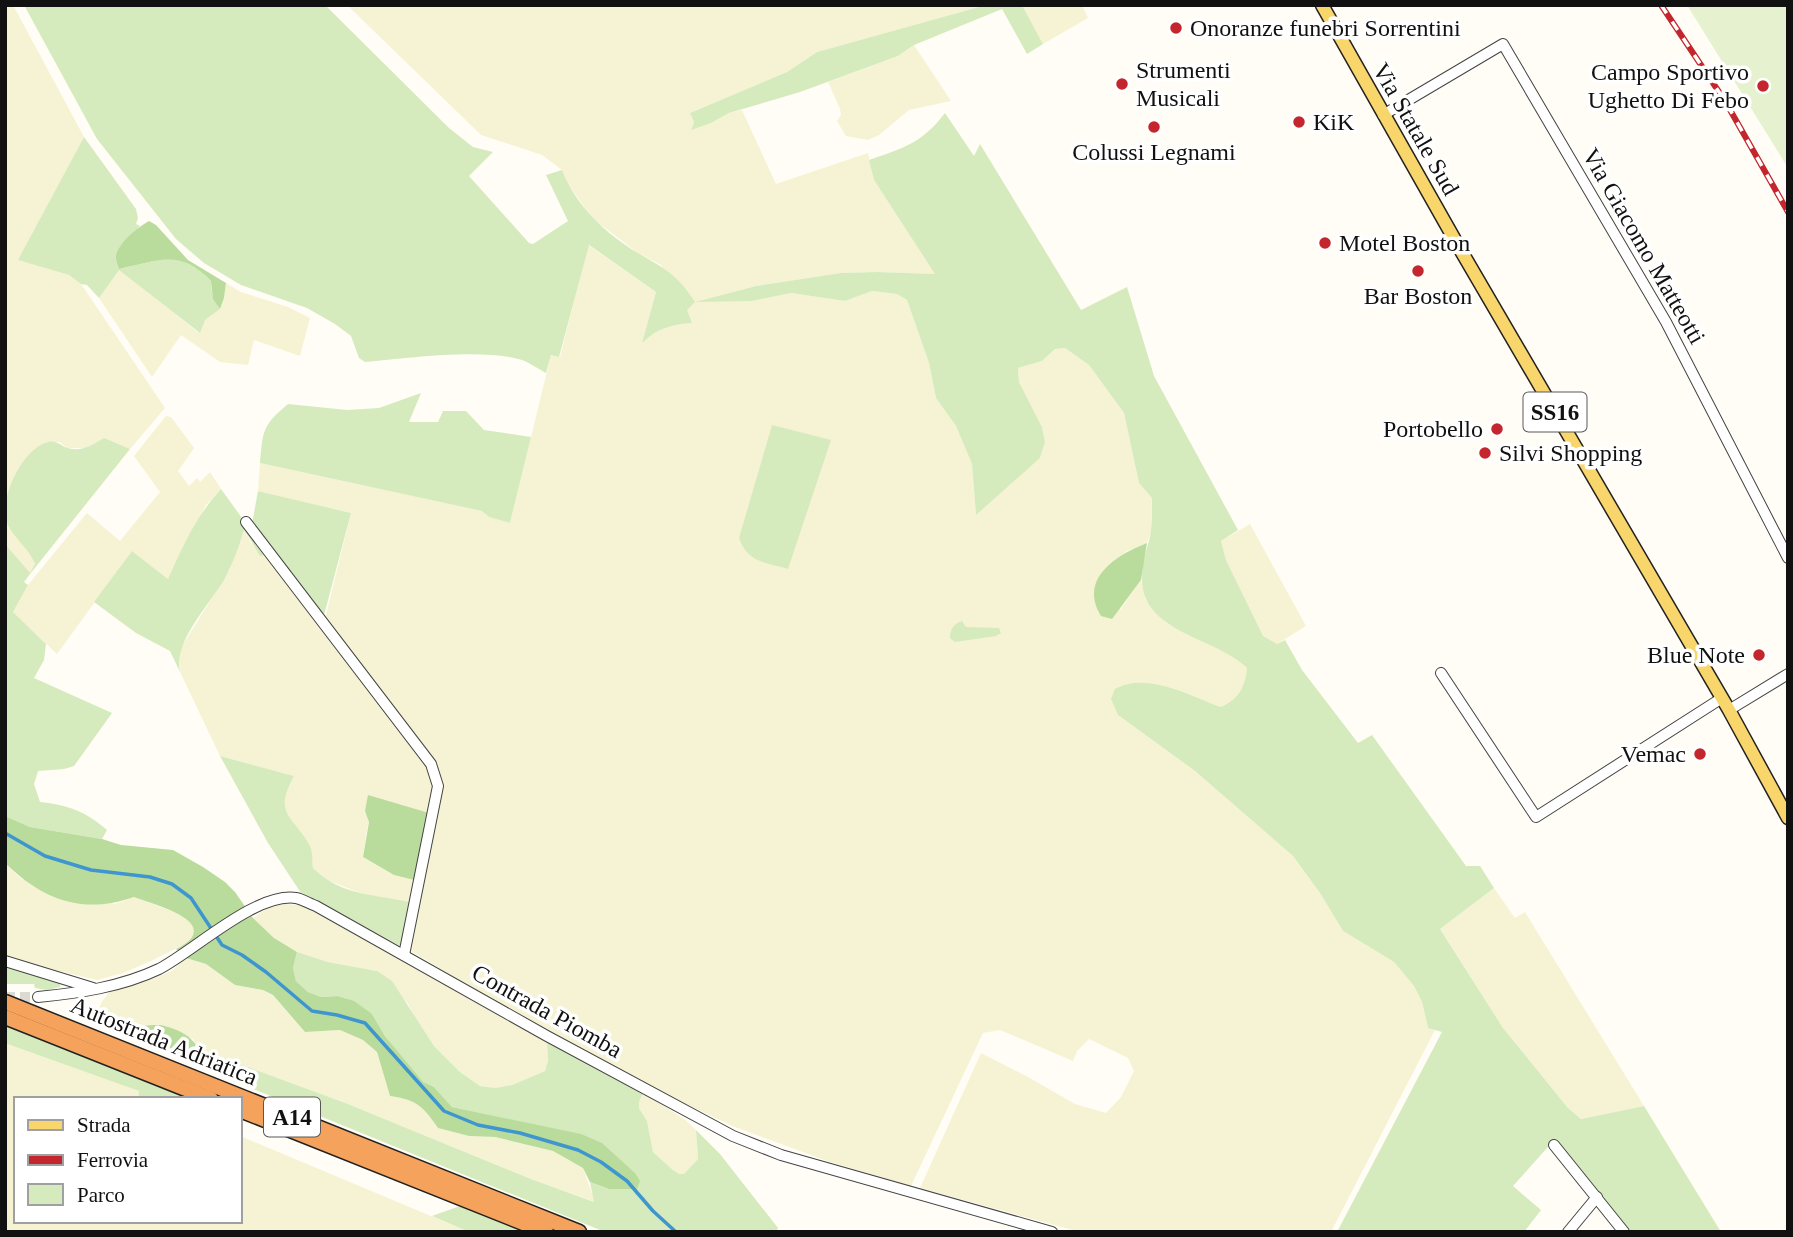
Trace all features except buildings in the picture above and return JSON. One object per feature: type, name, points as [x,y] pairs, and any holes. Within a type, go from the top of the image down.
[{"type":"highway","name":"Autostrada Adriatica","points":[[5,1002],[579,1232]]},
{"type":"highway","name":"Autostrada Adriatica","points":[[5,1017],[206,1097]]},
{"type":"highway","name":"Autostrada Adriatica","points":[[242,1111],[546,1232]]},
{"type":"main road","name":"Via Statale Sud","points":[[1322,5],[1383,115],[1729,710],[1788,818]]},
{"type":"street","name":"Via Giacomo Matteotti","points":[[1383,115],[1503,44],[1666,322],[1788,558]]},
{"type":"street","points":[[246,522],[432,764],[438,786],[404,955]]},
{"type":"street","points":[[1441,673],[1536,817],[1722,698]]},
{"type":"street","points":[[1729,710],[1788,674]]},
{"type":"street","name":"Contrada Piomba","points":[[38,997],[96,989],[128,981],[160,968],[265,902],[296,898],[316,906],[547,1036],[733,1136],[781,1155],[1052,1232]]},
{"type":"street","points":[[5,961],[96,989]]},
{"type":"street","points":[[1555,1145],[1624,1232]]},
{"type":"street","points":[[1568,1232],[1597,1197]]},
{"type":"shaded area","points":[[5,5],[13,5],[84,137],[19,260],[69,275],[81,284],[165,408],[130,449],[104,439],[87,448],[67,448],[60,442],[47,442],[34,449],[21,465],[5,500]]},
{"type":"shaded area","points":[[347,5],[986,5],[817,52],[787,72],[690,113],[694,122],[691,129],[742,110],[776,184],[868,153],[874,180],[936,274],[842,273],[756,286],[699,301],[752,301],[791,293],[845,301],[872,291],[897,294],[907,300],[929,363],[936,398],[956,426],[972,464],[976,514],[1040,458],[1045,442],[1042,427],[1019,382],[1018,368],[1042,361],[1055,349],[1065,348],[1089,365],[1124,413],[1139,483],[1152,498],[1151,531],[1147,543],[1125,552],[1120,610],[1141,580],[1146,600],[1168,624],[1236,657],[1247,668],[1246,681],[1235,701],[1221,707],[1180,692],[1118,715],[1195,771],[1293,856],[1343,931],[1394,962],[1414,986],[1422,1002],[1428,1028],[1435,1030],[1331,1232],[1080,1232],[920,1188],[981,1053],[1075,1104],[1106,1113],[1121,1097],[1134,1071],[1128,1058],[1089,1039],[1077,1051],[1073,1061],[1000,1030],[983,1033],[911,1186],[830,1162],[735,1127],[675,1099],[476,990],[411,951],[442,785],[430,769],[433,788],[429,813],[369,821],[366,835],[363,857],[394,875],[414,880],[409,902],[368,896],[322,878],[313,868],[311,848],[284,807],[285,794],[294,776],[220,756],[180,672],[179,655],[230,569],[244,527],[251,543],[268,554],[320,623],[326,615],[351,513],[258,491],[260,463],[483,511],[489,517],[510,523],[551,355],[560,357],[588,245],[656,292],[643,341],[672,324],[691,322],[661,265],[638,253],[592,218],[568,184],[562,170],[542,155],[481,135]]},
{"type":"shaded area","points":[[1022,5],[1082,5],[1088,18],[1043,44]]},
{"type":"shaded area","points":[[914,45],[951,101],[909,110],[879,135],[868,140],[846,136],[837,121],[841,115],[840,109],[828,82],[898,56]]},
{"type":"shaded area","points":[[119,269],[199,333],[205,320],[220,309],[226,283],[241,292],[288,307],[310,318],[300,356],[254,340],[248,365],[220,362],[181,335],[152,377],[99,298]]},
{"type":"shaded area","points":[[166,416],[171,417],[194,448],[178,471],[189,486],[197,478],[200,482],[210,472],[221,489],[206,505],[168,579],[132,551],[57,654],[13,612],[28,585],[87,513],[120,541],[160,492],[134,456]]},
{"type":"shaded area","points":[[5,517],[31,553],[35,565],[30,574],[5,544]]},
{"type":"shaded area","points":[[1250,524],[1306,626],[1277,644],[1263,637],[1226,560],[1221,541]]},
{"type":"shaded area","points":[[5,863],[21,879],[115,904],[134,897],[172,911],[189,919],[194,934],[187,943],[153,960],[123,973],[97,980],[29,964],[5,955]]},
{"type":"shaded area","points":[[1494,888],[1515,918],[1525,912],[1644,1106],[1581,1119],[1568,1108],[1503,1028],[1440,929]]},
{"type":"shaded area","points":[[285,904],[300,905],[311,910],[547,1042],[548,1061],[545,1071],[512,1085],[495,1088],[480,1086],[460,1072],[434,1046],[408,1004],[377,971],[328,962],[297,952],[274,938],[253,918],[267,908]]},
{"type":"shaded area","points":[[185,958],[206,964],[235,985],[263,990],[273,995],[305,1032],[340,1030],[363,1040],[377,1052],[390,1096],[412,1099],[425,1109],[438,1128],[469,1136],[495,1137],[553,1151],[583,1168],[595,1202],[531,1179],[348,1104],[197,1048],[193,1039],[150,1025],[140,1027],[99,1011],[101,1003],[110,991],[172,971]]},
{"type":"shaded area","points":[[5,1041],[139,1091],[138,1097],[14,1097],[14,1223],[242,1223],[242,1137],[469,1232],[5,1232]]},
{"type":"shaded area","points":[[643,1093],[684,1119],[696,1130],[698,1159],[684,1174],[673,1170],[653,1152],[647,1121],[639,1108]]},
{"type":"green space","points":[[24,5],[325,5],[449,128],[473,147],[493,152],[469,176],[529,243],[533,244],[568,221],[546,175],[562,170],[575,195],[593,218],[626,245],[670,273],[682,285],[695,302],[687,310],[692,323],[665,328],[642,343],[656,292],[589,245],[559,357],[551,355],[546,373],[522,360],[506,356],[467,354],[365,362],[359,358],[351,336],[335,324],[307,308],[241,285],[204,263],[176,239],[97,139]]},
{"type":"green space","points":[[986,5],[1022,5],[1043,44],[1027,54],[1002,9],[914,45],[898,56],[800,92],[729,113],[691,130],[694,122],[690,113],[787,72],[817,52]]},
{"type":"green space","name":"Campo Sportivo Ughetto Di Febo","points":[[1687,5],[1788,5],[1788,168]]},
{"type":"green space","points":[[945,113],[974,156],[980,144],[1081,310],[1127,287],[1154,376],[1238,530],[1221,541],[1226,560],[1263,636],[1277,644],[1285,640],[1302,670],[1358,743],[1372,735],[1466,866],[1480,866],[1494,888],[1440,929],[1503,1028],[1568,1108],[1581,1119],[1644,1106],[1721,1232],[1630,1232],[1555,1139],[1513,1186],[1541,1210],[1524,1232],[1337,1232],[1442,1032],[1428,1028],[1422,1002],[1414,986],[1394,962],[1343,931],[1293,856],[1195,771],[1118,715],[1111,699],[1115,689],[1127,684],[1168,687],[1221,707],[1240,692],[1247,668],[1234,657],[1167,622],[1154,611],[1145,596],[1142,572],[1151,531],[1152,498],[1139,483],[1124,413],[1089,365],[1065,348],[1055,349],[1042,361],[1018,368],[1019,382],[1042,427],[1045,442],[1040,458],[976,515],[972,464],[956,426],[936,398],[929,363],[907,300],[897,294],[872,291],[845,301],[791,293],[752,301],[695,302],[756,286],[841,273],[935,274],[874,180],[869,160],[912,143]]},
{"type":"green space","points":[[84,137],[136,209],[136,224],[140,226],[119,250],[119,269],[168,259],[178,260],[199,270],[211,281],[212,293],[220,309],[205,320],[200,333],[119,270],[99,298],[87,285],[69,275],[18,260]]},
{"type":"green space","points":[[149,221],[156,225],[188,260],[226,283],[220,309],[213,299],[211,281],[189,264],[168,260],[119,269],[116,257],[120,247]]},
{"type":"green space","points":[[421,393],[409,422],[438,422],[443,411],[466,411],[484,430],[531,437],[510,523],[489,517],[482,511],[260,463],[265,429],[288,404],[347,410],[379,408]]},
{"type":"green space","points":[[772,425],[831,440],[788,569],[752,557],[739,538]]},
{"type":"green space","points":[[104,438],[130,449],[24,582],[28,585],[13,612],[46,644],[44,660],[34,678],[112,713],[74,766],[38,771],[34,784],[40,802],[68,807],[91,818],[107,830],[102,839],[30,827],[5,816],[5,544],[30,573],[35,564],[8,525],[5,509],[10,486],[16,474],[30,453],[39,446],[54,442],[78,449]]},
{"type":"green space","points":[[221,489],[268,554],[260,556],[244,529],[224,580],[187,636],[179,660],[180,672],[170,651],[136,633],[94,602],[132,551],[168,579],[197,521]]},
{"type":"green space","points":[[258,491],[351,513],[323,619],[252,524]]},
{"type":"green space","points":[[1147,543],[1141,580],[1112,619],[1101,616],[1095,603],[1097,580],[1113,562]]},
{"type":"green space","points":[[962,621],[966,627],[999,628],[1001,633],[955,642],[950,638],[951,630]]},
{"type":"green space","points":[[220,756],[294,776],[285,799],[285,807],[310,846],[313,868],[346,889],[409,902],[402,947],[303,896],[268,843]]},
{"type":"green space","points":[[368,795],[429,813],[414,880],[394,875],[363,857],[369,822],[365,811]]},
{"type":"green space","points":[[5,816],[30,827],[102,839],[121,845],[173,850],[203,867],[235,892],[253,918],[274,938],[297,952],[293,968],[296,981],[308,992],[321,997],[337,996],[354,1001],[372,1014],[385,1036],[423,1082],[434,1087],[452,1107],[581,1134],[602,1143],[635,1173],[640,1181],[637,1189],[609,1189],[590,1182],[583,1168],[553,1151],[495,1137],[469,1136],[438,1128],[418,1105],[390,1096],[377,1052],[363,1040],[340,1030],[305,1032],[273,995],[263,990],[235,985],[206,964],[186,958],[176,949],[190,940],[194,931],[191,923],[182,916],[134,897],[98,904],[65,901],[49,895],[19,876],[5,863]]},
{"type":"green space","points":[[297,952],[328,962],[377,971],[392,981],[434,1046],[460,1072],[480,1086],[495,1088],[512,1085],[545,1071],[548,1061],[547,1042],[643,1093],[639,1108],[647,1121],[653,1152],[673,1170],[684,1174],[698,1159],[696,1130],[720,1154],[778,1228],[776,1232],[605,1232],[204,1069],[197,1048],[348,1104],[594,1202],[590,1182],[609,1189],[581,1135],[452,1107],[434,1087],[423,1083],[385,1036],[372,1014],[337,996],[321,997],[308,992],[296,981],[293,968]]},
{"type":"green space","points":[[5,966],[53,979],[60,983],[60,987],[47,990],[35,988],[34,984],[5,984]]},
{"type":"green space","points":[[5,1024],[184,1097],[138,1097],[139,1091],[5,1043]]},
{"type":"green space","points":[[161,1025],[178,1030],[196,1044],[204,1069],[132,1038],[140,1028]]},
{"type":"green space","points":[[460,1206],[526,1232],[469,1232],[432,1216]]},
{"type":"waterway","points":[[5,833],[45,856],[91,870],[150,877],[172,884],[191,898],[222,945],[266,972],[312,1011],[365,1023],[444,1111],[478,1125],[520,1133],[578,1150],[601,1162],[627,1181],[676,1232]]},
{"type":"tunnel","points":[[5,997],[38,997]]},
{"type":"railway","points":[[1661,5],[1725,101],[1788,212]]},
{"type":"place","name":"Onoranze funebri Sorrentini","points":[[1176,28]]},
{"type":"place","name":"Strumenti Musicali","points":[[1122,84]]},
{"type":"place","name":"Campo Sportivo Ughetto Di Febo","points":[[1763,86]]},
{"type":"place","name":"KiK","points":[[1299,122]]},
{"type":"place","name":"Colussi Legnami","points":[[1154,127]]},
{"type":"place","name":"Motel Boston","points":[[1325,243]]},
{"type":"place","name":"Bar Boston","points":[[1418,271]]},
{"type":"place","name":"Portobello","points":[[1497,429]]},
{"type":"place","name":"Silvi Shopping","points":[[1485,453]]},
{"type":"place","name":"Blue Note","points":[[1759,655]]},
{"type":"place","name":"Vemac","points":[[1700,754]]}]
